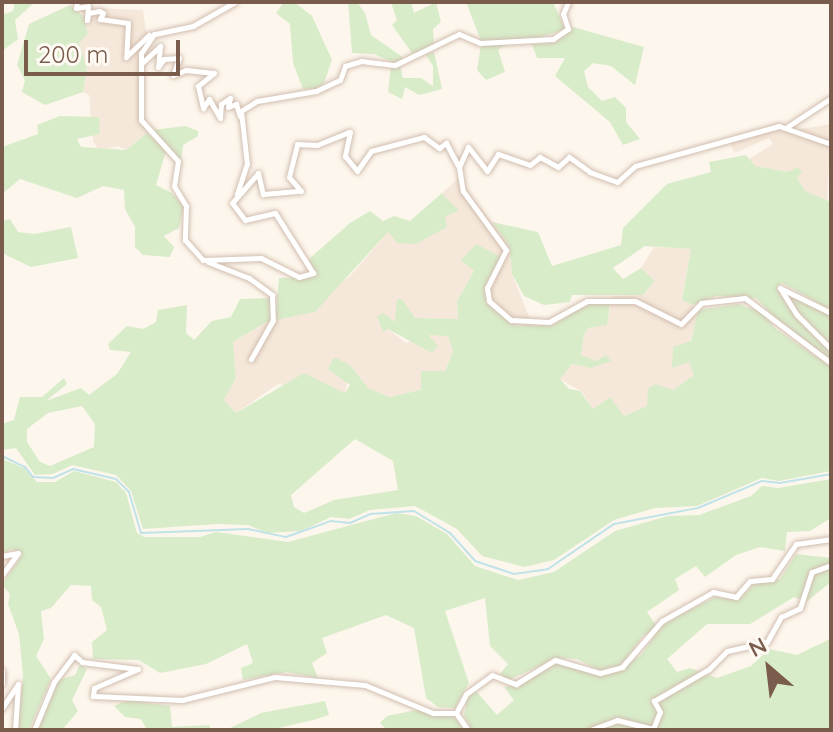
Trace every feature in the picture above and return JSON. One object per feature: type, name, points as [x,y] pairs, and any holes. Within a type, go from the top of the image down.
[{"type":"street","points":[[77,2],[76,8],[88,6],[87,20],[88,13],[99,11],[103,13],[100,19],[128,23],[126,57],[139,40],[193,26],[235,2]]},
{"type":"street","points":[[203,260],[261,258],[299,277],[313,273],[275,213],[245,220],[234,209],[234,198],[247,164],[241,111],[265,97],[316,91],[340,80],[345,66],[366,60],[395,65],[459,34],[480,43],[553,39],[568,29],[563,14],[568,2]]},
{"type":"street","points":[[154,34],[144,45],[141,120],[178,161],[174,186],[186,206],[185,240],[203,260],[249,278],[272,295],[273,320],[251,359]]},
{"type":"street","points":[[142,64],[160,46],[158,67],[164,59],[179,58],[173,75],[186,70],[214,73],[198,86],[203,108],[209,99],[220,118],[221,104],[230,98],[228,107],[236,104],[243,121]]},
{"type":"street","points":[[459,167],[468,147],[487,171],[498,154],[530,165],[540,157],[558,167],[569,157],[590,172],[617,182],[635,166],[787,127],[831,98]]},
{"type":"street","points":[[787,127],[799,136],[831,144]]},
{"type":"street","points":[[234,198],[258,173],[263,194],[301,191],[289,177],[293,147],[317,145],[344,132],[352,135],[345,156],[357,171],[371,151],[424,137],[439,148],[446,143],[459,167],[463,191],[506,250],[487,288],[489,301],[511,320],[549,322],[587,301],[635,301],[681,324],[701,303],[745,298],[831,363]]},
{"type":"street","points":[[831,313],[780,288],[797,315],[831,349]]},
{"type":"street","points":[[456,713],[466,694],[492,675],[516,684],[555,660],[600,673],[622,667],[662,621],[713,592],[736,597],[750,581],[778,575],[796,544],[831,539]]},
{"type":"street","points":[[2,556],[18,553],[2,575]]},
{"type":"street","points":[[590,730],[617,720],[653,729],[660,712],[654,701],[709,669],[727,651],[767,642],[781,617],[800,608],[812,572],[831,565]]},
{"type":"street","points":[[34,730],[54,682],[74,655],[82,662],[138,669],[94,688],[93,696],[182,700],[258,679],[289,677],[365,685],[433,713],[456,713]]},
{"type":"street","points":[[2,671],[2,684]]},
{"type":"street","points":[[2,708],[18,684],[15,730]]},
{"type":"street","points":[[456,713],[468,730]]},
{"type":"shaded area","points":[[94,8],[143,10],[146,31],[153,38],[143,58],[142,117],[147,133],[126,150],[118,146],[100,151],[93,142],[93,135],[100,133],[98,117],[91,117],[89,95],[83,92],[87,68],[78,43],[88,34],[83,16]]},
{"type":"shaded area","points":[[779,122],[796,130],[831,124],[827,205],[805,191],[788,172],[754,166],[749,159],[773,144],[769,138],[735,153],[731,146],[730,140]]},
{"type":"shaded area","points":[[462,175],[469,193],[509,245],[512,274],[533,327],[516,326],[498,317],[486,303],[484,288],[493,268],[474,271],[457,301],[458,319],[415,318],[397,300],[399,316],[388,329],[406,343],[428,334],[448,335],[453,352],[445,371],[421,390],[389,397],[368,388],[350,365],[345,393],[278,384],[236,413],[224,400],[236,378],[233,342],[270,320],[309,310],[351,275],[388,232],[458,211],[442,193]]},
{"type":"shaded area","points":[[654,247],[691,249],[682,299],[698,310],[691,341],[673,368],[689,361],[694,375],[673,390],[648,390],[648,406],[623,416],[593,409],[581,391],[559,379],[572,364],[591,368],[596,361],[581,356],[584,335],[588,328],[607,324],[612,296],[643,295],[655,281],[641,268]]},
{"type":"green space","points":[[15,2],[35,2],[15,20],[18,39],[2,51],[2,15],[13,11]]},
{"type":"green space","points":[[284,2],[294,2],[312,16],[332,60],[324,83],[316,89],[303,89],[293,63],[290,24],[276,13]]},
{"type":"green space","points":[[348,2],[357,2],[365,13],[371,35],[404,58],[395,63],[374,54],[352,53]]},
{"type":"green space","points":[[391,2],[411,2],[414,13],[436,2],[441,22],[433,29],[434,48],[412,53],[392,25],[397,20]]},
{"type":"green space","points":[[466,2],[553,2],[565,29],[536,39],[481,41]]},
{"type":"green space","points":[[70,5],[83,16],[88,34],[79,43],[87,68],[83,92],[45,105],[22,92],[25,80],[17,65],[29,24]]},
{"type":"green space","points":[[573,27],[644,47],[635,85],[611,66],[593,63],[584,71],[588,87],[602,101],[615,97],[626,108],[626,122],[640,139],[623,145],[610,122],[555,76],[565,58],[537,58],[532,44],[554,43]]},
{"type":"green space","points":[[507,44],[498,50],[505,72],[486,80],[477,70],[481,45]]},
{"type":"green space","points":[[434,52],[442,89],[419,95],[405,87],[402,99],[388,92],[391,66],[400,66],[403,78],[421,78],[433,86],[433,66],[426,55]]},
{"type":"green space","points":[[60,116],[99,117],[100,134],[77,139],[81,147],[126,150],[147,133],[166,151],[156,185],[172,193],[184,207],[179,228],[164,236],[174,247],[170,257],[143,255],[135,247],[135,227],[125,209],[124,190],[103,186],[77,198],[20,179],[2,194],[2,147],[38,134],[37,125]]},
{"type":"green space","points":[[185,126],[198,131],[198,136],[183,145],[181,160],[153,130]]},
{"type":"green space","points":[[746,155],[755,166],[788,172],[798,167],[802,173],[797,178],[805,191],[831,202],[831,310],[782,283],[777,288],[790,310],[831,351],[831,359],[783,326],[756,298],[716,296],[692,305],[682,300],[691,249],[645,246],[613,268],[623,279],[641,268],[655,281],[643,295],[572,295],[570,302],[544,305],[524,296],[512,274],[509,245],[492,222],[538,232],[552,266],[621,245],[623,228],[667,184],[711,172],[709,162]]},
{"type":"green space","points":[[442,193],[459,211],[445,216],[447,227],[416,244],[397,243],[388,232],[315,312],[275,320],[279,278],[312,278],[315,273],[309,259],[350,223],[370,211],[383,221],[394,216],[410,221]]},
{"type":"green space","points":[[10,219],[18,232],[34,234],[71,227],[78,258],[31,267],[2,253],[2,221]]},
{"type":"green space","points":[[476,244],[501,257],[484,288],[486,303],[515,326],[554,325],[588,303],[610,304],[607,325],[588,328],[581,355],[596,361],[606,355],[611,361],[591,368],[572,364],[560,379],[569,389],[580,391],[593,409],[610,397],[624,416],[647,406],[648,389],[655,384],[673,390],[694,375],[689,362],[672,368],[673,347],[691,341],[698,310],[739,304],[763,313],[776,329],[831,367],[831,471],[779,481],[762,478],[697,506],[655,508],[614,520],[554,560],[524,567],[482,556],[457,529],[415,506],[370,510],[349,519],[331,517],[301,531],[267,533],[248,525],[216,524],[143,529],[131,491],[116,475],[72,465],[53,474],[35,475],[16,448],[2,450],[2,424],[14,420],[20,397],[42,397],[64,378],[67,384],[46,401],[81,388],[89,395],[117,374],[131,352],[110,350],[108,344],[127,326],[143,329],[156,322],[158,310],[187,305],[186,333],[194,340],[212,321],[231,317],[240,299],[270,298],[270,320],[233,342],[236,378],[224,400],[236,413],[304,373],[345,393],[350,385],[328,369],[334,357],[350,365],[368,388],[389,397],[421,390],[421,371],[445,371],[453,352],[448,336],[428,335],[438,346],[432,353],[388,329],[383,332],[377,316],[383,313],[395,322],[397,299],[402,299],[415,318],[458,319],[457,301],[474,271],[461,260]],"holes":[[[82,406],[95,424],[94,447],[50,466],[40,462],[27,442],[27,429],[48,413]],[[355,439],[393,461],[398,490],[334,500],[304,513],[294,507],[291,495]]]},
{"type":"green space","points":[[784,290],[831,316],[831,345],[793,306]]},
{"type":"green space","points":[[2,459],[24,468],[37,482],[55,482],[74,471],[116,482],[126,493],[137,533],[144,537],[200,537],[216,532],[288,542],[396,513],[416,516],[447,534],[475,566],[518,580],[554,572],[615,531],[668,516],[699,515],[751,496],[762,486],[778,488],[831,479],[831,518],[810,531],[787,532],[785,551],[760,547],[736,555],[705,577],[696,566],[675,579],[679,590],[647,612],[657,627],[643,636],[621,666],[600,671],[577,659],[556,658],[509,680],[500,674],[508,664],[490,646],[485,598],[445,611],[469,683],[455,708],[438,707],[426,698],[414,628],[386,615],[322,638],[327,653],[312,663],[318,678],[287,672],[243,680],[241,668],[253,663],[247,644],[206,664],[160,673],[139,660],[93,659],[92,642],[107,630],[101,607],[92,600],[91,586],[71,585],[51,608],[41,611],[44,639],[36,656],[51,679],[29,730],[18,730],[23,675],[19,634],[8,604],[10,594],[2,585],[22,555],[13,549],[2,553]]},
{"type":"green space","points":[[796,554],[831,558],[831,582],[806,602],[794,597],[750,624],[707,624],[667,659],[677,672],[690,668],[717,678],[751,666],[769,649],[797,655],[830,639],[831,629],[831,730],[472,730],[464,715],[468,696],[475,690],[497,715],[514,700],[504,687],[524,683],[543,667],[556,663],[601,675],[618,671],[642,654],[664,622],[716,597],[739,600],[754,584],[780,579]]},
{"type":"green space","points":[[80,665],[87,669],[72,700],[78,711],[62,730],[37,730],[58,680],[75,675]]},
{"type":"green space","points":[[128,700],[170,706],[172,727],[209,725],[211,730],[147,730],[141,719],[125,717],[114,706]]},
{"type":"green space","points":[[325,701],[329,715],[313,720],[270,730],[226,730],[261,713]]},
{"type":"green space","points":[[417,710],[454,717],[464,730],[387,730],[380,723],[387,716]]},
{"type":"waterway","points":[[2,456],[25,467],[33,477],[53,478],[73,469],[116,479],[129,492],[141,533],[248,529],[286,537],[331,521],[350,523],[370,514],[414,511],[450,533],[475,561],[514,574],[548,569],[614,524],[698,508],[762,481],[780,483],[831,474]]}]
